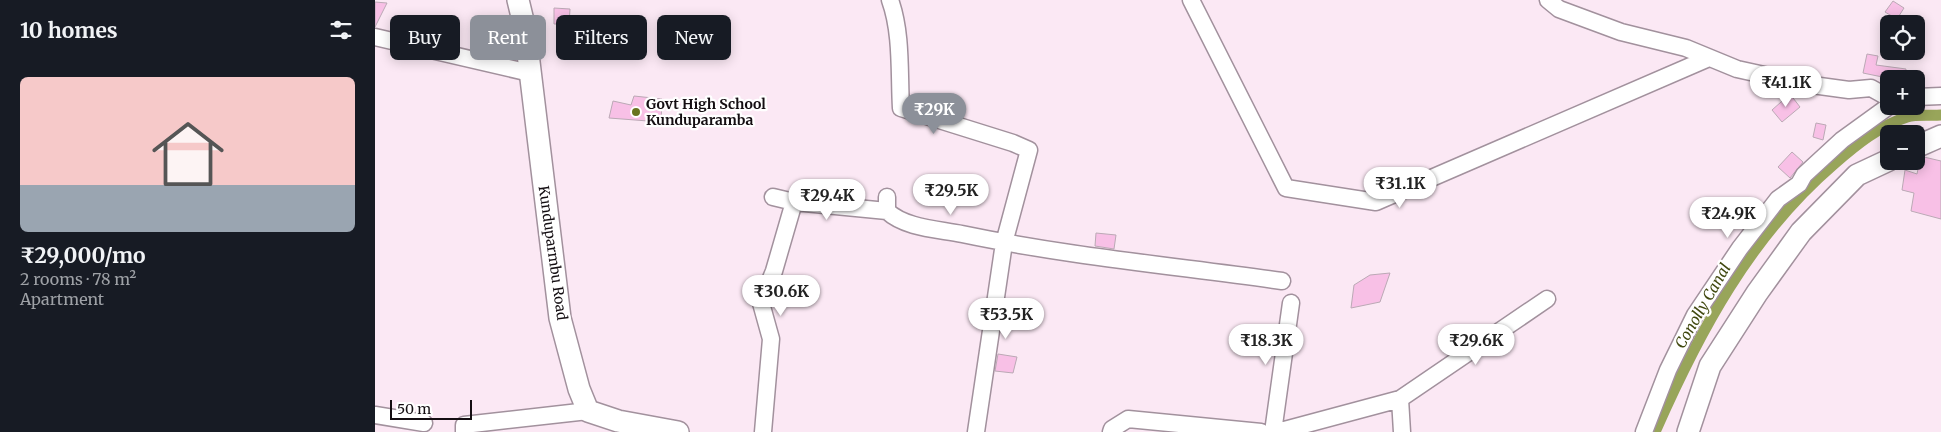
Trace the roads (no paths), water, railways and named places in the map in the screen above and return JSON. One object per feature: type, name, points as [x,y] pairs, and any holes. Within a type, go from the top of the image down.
[{"type":"main road","name":"Kunduparmbu Road","points":[[518,0],[525,29],[560,318],[579,389],[588,411]]},
{"type":"main road","points":[[1925,143],[1941,136]]},
{"type":"main road","points":[[1689,432],[1710,366],[1757,293],[1801,232],[1857,175],[1880,164]]},
{"type":"main road","points":[[588,411],[618,421],[678,432]]},
{"type":"street","points":[[890,0],[899,53],[901,108],[1013,143],[1029,150],[1004,243],[976,432]]},
{"type":"street","points":[[1191,0],[1286,188],[1376,202],[1709,58]]},
{"type":"street","points":[[1548,0],[1559,10],[1621,32],[1686,48],[1737,69],[1805,84],[1849,90],[1871,88],[1880,93]]},
{"type":"street","points":[[375,37],[529,73]]},
{"type":"street","points":[[1925,97],[1941,96]]},
{"type":"street","points":[[1644,432],[1668,370],[1695,315],[1740,248],[1778,199],[1799,184],[1804,175],[1842,140],[1880,113]]},
{"type":"street","points":[[773,197],[794,202],[887,204],[896,219],[918,226],[1004,243],[1282,281]]},
{"type":"street","points":[[763,432],[771,339],[761,303],[774,271],[794,202]]},
{"type":"street","points":[[1277,432],[1400,399],[1547,299]]},
{"type":"street","points":[[1273,432],[1291,303]]},
{"type":"street","points":[[1400,399],[1402,432]]},
{"type":"street","points":[[464,432],[464,425],[588,411]]},
{"type":"street","points":[[375,415],[424,423]]},
{"type":"street","points":[[1111,432],[1111,429],[1128,420],[1255,432]]},
{"type":"waterway","name":"Conolly Canal","points":[[1655,432],[1690,358],[1730,288],[1752,254],[1804,192],[1851,150],[1887,125],[1907,117],[1941,115]]},
{"type":"place","name":"Govt High School Kunduparamba","points":[[636,112]]}]
